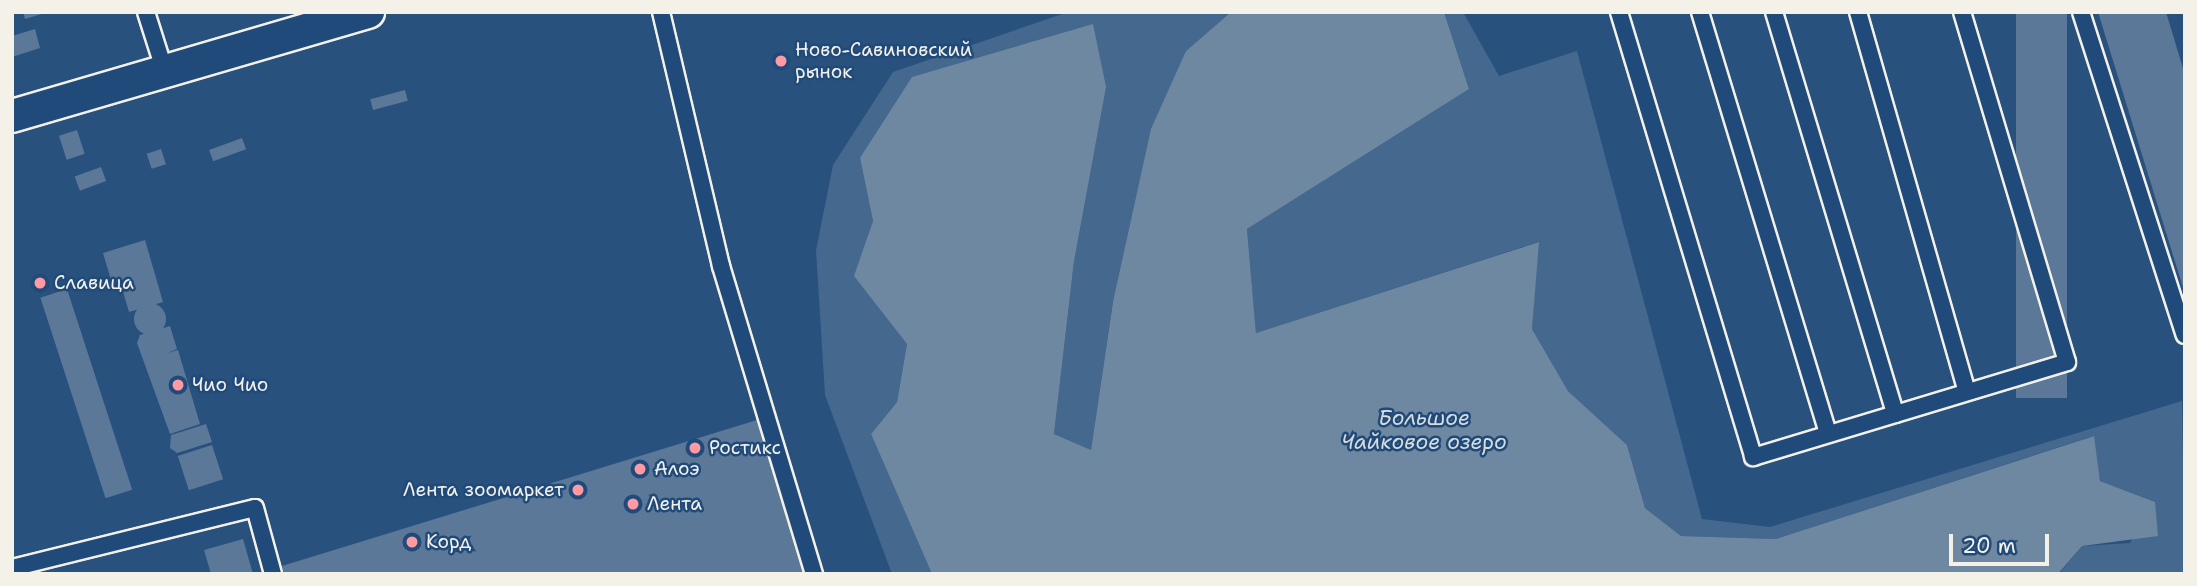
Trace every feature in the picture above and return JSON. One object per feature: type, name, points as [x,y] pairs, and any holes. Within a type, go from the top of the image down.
[{"type":"street","points":[[12,116],[368,12]]},
{"type":"lane","points":[[146,12],[165,72]]},
{"type":"lane","points":[[661,12],[720,267],[814,574]]},
{"type":"lane","points":[[1619,12],[1753,457],[2067,362],[1962,12]]},
{"type":"lane","points":[[1700,12],[1828,433]]},
{"type":"lane","points":[[1773,12],[1895,414]]},
{"type":"lane","points":[[1858,12],[1968,391]]},
{"type":"lane","points":[[2081,12],[2185,335]]},
{"type":"lane","points":[[12,568],[255,508],[273,574]]},
{"type":"shaded area","points":[[1068,12],[1231,12],[1186,51],[1113,302],[1091,450],[1054,434],[1074,261],[860,158],[873,221],[855,276],[907,344],[897,402],[871,434],[932,574],[892,574],[825,395],[816,250],[833,165],[893,72]]},
{"type":"shaded area","points":[[1444,12],[1463,12],[1499,76],[1577,51],[1702,519],[1770,527],[2182,401],[2185,574],[2059,574],[2082,546],[2130,543],[2155,502],[2100,481],[2093,436],[1776,539],[1681,536],[1645,508],[1627,445],[1568,391],[1532,329],[1538,242],[1256,333],[1247,229],[1469,89]]},
{"type":"water","name":"Большое Чайковое озеро","points":[[1231,12],[1444,12],[1469,89],[1247,229],[1256,333],[1539,242],[1532,329],[1568,391],[1627,445],[1645,508],[1681,536],[1776,539],[2094,436],[2100,481],[2155,502],[2158,536],[2082,546],[2058,574],[932,574],[871,434],[897,402],[907,344],[854,276],[873,221],[860,158],[912,77],[1093,24],[1106,87],[1074,261],[1054,434],[1091,450],[1113,302],[1151,129],[1186,51]]},
{"type":"building","points":[[23,12],[45,12],[45,13],[25,19]]},
{"type":"building","points":[[2016,12],[2067,12],[2067,398],[2016,398]]},
{"type":"building","points":[[2098,12],[2166,12],[2185,75],[2185,294]]},
{"type":"building","points":[[35,29],[40,48],[12,57],[12,36]]},
{"type":"building","points":[[405,90],[408,101],[373,110],[370,99]]},
{"type":"building","points":[[77,130],[85,154],[67,160],[59,136]]},
{"type":"building","points":[[242,138],[246,149],[213,161],[209,150]]},
{"type":"building","points":[[161,149],[166,164],[152,169],[147,154]]},
{"type":"building","points":[[101,167],[106,181],[80,191],[75,177]]},
{"type":"building","points":[[145,240],[163,302],[129,312],[122,288],[114,290],[103,253]]},
{"type":"building","points":[[35,275],[49,281],[45,291],[31,285]]},
{"type":"building","points":[[67,289],[132,490],[106,498],[40,298]]},
{"type":"building","points":[[150,303],[161,308],[166,319],[161,330],[150,335],[139,330],[134,319],[139,308]]},
{"type":"building","points":[[170,326],[177,349],[167,353],[178,350],[200,424],[170,434],[137,343],[140,335]]},
{"type":"building","name":"Лента","points":[[757,420],[804,574],[284,574],[282,566]]},
{"type":"building","points":[[206,424],[212,442],[177,453],[170,448],[171,435]]},
{"type":"building","points":[[212,445],[223,479],[189,490],[178,456]]},
{"type":"building","points":[[243,539],[253,574],[211,574],[204,550]]},
{"type":"place","name":"Ново-Савиновский рынок","points":[[781,61]]},
{"type":"place","name":"Славица","points":[[40,283]]},
{"type":"place","name":"Чио Чио","points":[[178,385]]},
{"type":"place","name":"Ростикс","points":[[695,448]]},
{"type":"place","name":"Алоэ","points":[[640,469]]},
{"type":"place","name":"Лента зоомаркет","points":[[578,490]]},
{"type":"place","name":"Лента","points":[[633,504]]},
{"type":"place","name":"Корд","points":[[412,542]]}]
